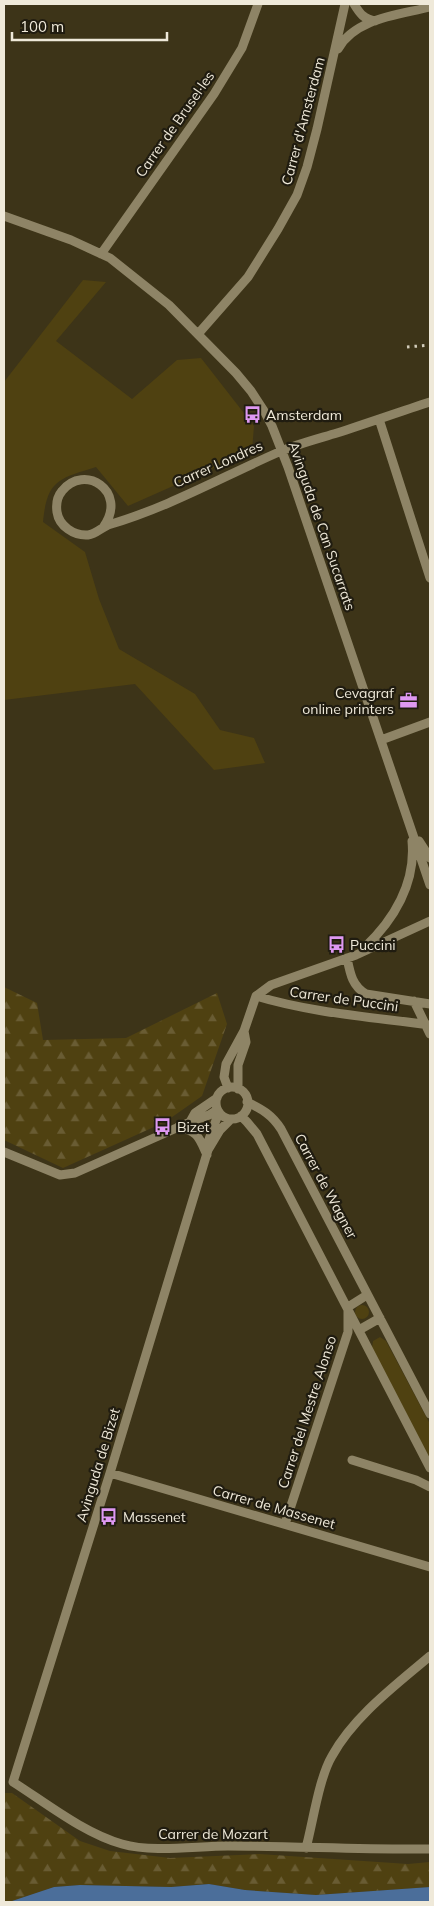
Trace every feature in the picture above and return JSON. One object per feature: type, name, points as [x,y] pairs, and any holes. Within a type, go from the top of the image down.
[{"type":"street","name":"Carrer de Brusel·les","points":[[102,254],[214,94],[242,48],[258,4]]},
{"type":"street","name":"Carrer d'Amsterdam","points":[[198,334],[248,277],[297,196],[307,167],[345,4]]},
{"type":"street","points":[[354,4],[366,19],[376,21]]},
{"type":"street","points":[[334,56],[345,37],[353,30],[376,21],[430,7]]},
{"type":"street","name":"Avinguda de Can Sucarrats","points":[[4,216],[71,240],[110,258],[169,305],[236,373],[264,410],[281,451],[430,885]]},
{"type":"street","name":"Carrer Londres","points":[[104,526],[132,518],[281,451],[430,402]]},
{"type":"street","points":[[379,419],[430,578]]},
{"type":"street","points":[[84,479],[103,486],[112,503],[110,518],[104,526],[94,533],[87,535],[73,533],[65,527],[58,516],[56,505],[62,490],[70,483],[84,479]]},
{"type":"street","points":[[381,740],[430,722]]},
{"type":"street","name":"Avinguda de Can Sucarrats","points":[[409,824],[430,858]]},
{"type":"street","name":"Avinguda de Can Sucarrats","points":[[356,955],[380,932],[400,903],[408,886],[412,849],[409,824]]},
{"type":"street","points":[[228,1088],[224,1076],[226,1064],[244,1031],[256,996],[271,986],[356,955],[430,921]]},
{"type":"street","name":"Carrer de Puccini","points":[[346,958],[350,976],[357,989],[366,994],[430,1004]]},
{"type":"street","name":"Carrer de Puccini","points":[[256,996],[282,1004],[309,1009],[428,1025]]},
{"type":"street","points":[[414,1001],[428,1025],[430,1034]]},
{"type":"street","points":[[238,1089],[238,1066],[246,1042],[244,1031]]},
{"type":"street","points":[[228,1088],[238,1089],[243,1092],[247,1102],[244,1112],[241,1116],[231,1119],[226,1118],[218,1111],[217,1098],[219,1093],[228,1088]]},
{"type":"street","points":[[190,1122],[195,1113],[217,1098]]},
{"type":"street","name":"Carrer de Wagner","points":[[247,1102],[264,1110],[278,1124],[430,1414]]},
{"type":"street","points":[[4,1152],[60,1175],[75,1173],[218,1111]]},
{"type":"street","name":"Avinguda de Bizet","points":[[9,1782],[110,1473],[218,1111]]},
{"type":"street","points":[[241,1116],[257,1134],[430,1468]]},
{"type":"street","name":"Avinguda de Bizet","points":[[207,1152],[220,1130],[231,1119]]},
{"type":"street","points":[[178,1127],[190,1129],[196,1134],[207,1152]]},
{"type":"street","points":[[348,1307],[367,1295]]},
{"type":"street","name":"Carrer del Mestre Alonso","points":[[285,1524],[348,1332],[348,1307]]},
{"type":"street","points":[[359,1330],[380,1318]]},
{"type":"street","points":[[352,1460],[416,1480],[430,1488]]},
{"type":"street","name":"Carrer de Massenet","points":[[110,1473],[430,1567]]},
{"type":"street","points":[[306,1848],[331,1756],[374,1704],[430,1656]]},
{"type":"street","name":"Carrer de Mozart","points":[[9,1782],[100,1837],[124,1845],[169,1848],[228,1846],[430,1849]]},
{"type":"green space","points":[[83,280],[106,282],[56,341],[132,399],[177,360],[201,358],[254,426],[252,451],[128,506],[96,467],[83,471],[57,483],[52,489],[45,508],[43,522],[85,552],[99,599],[119,649],[195,694],[220,730],[254,738],[265,763],[214,770],[135,684],[4,700],[4,382]]},
{"type":"green space","points":[[4,987],[37,1003],[43,1040],[126,1038],[217,993],[227,1024],[202,1096],[165,1122],[63,1168],[4,1140]]},
{"type":"green space","points":[[362,1305],[367,1307],[369,1312],[367,1317],[362,1319],[357,1317],[355,1312],[357,1307]]},
{"type":"green space","points":[[380,1337],[386,1341],[430,1424],[430,1459],[372,1348],[373,1341]]},
{"type":"green space","points":[[4,1793],[12,1793],[80,1841],[110,1851],[170,1858],[259,1854],[408,1864],[430,1862],[430,1887],[316,1895],[245,1890],[209,1884],[171,1887],[79,1885],[54,1887],[4,1902]]},
{"type":"water","points":[[209,1884],[245,1890],[316,1895],[430,1887],[430,1902],[9,1902],[54,1887],[80,1885],[171,1887]]},
{"type":"railway","points":[[407,347],[430,345]]},
{"type":"place","name":"Amsterdam","points":[[252,415]]},
{"type":"place","name":"Cevagraf online printers","points":[[408,701]]},
{"type":"place","name":"Puccini","points":[[336,945]]},
{"type":"place","name":"Bizet","points":[[163,1127]]},
{"type":"place","name":"Massenet","points":[[109,1517]]}]
